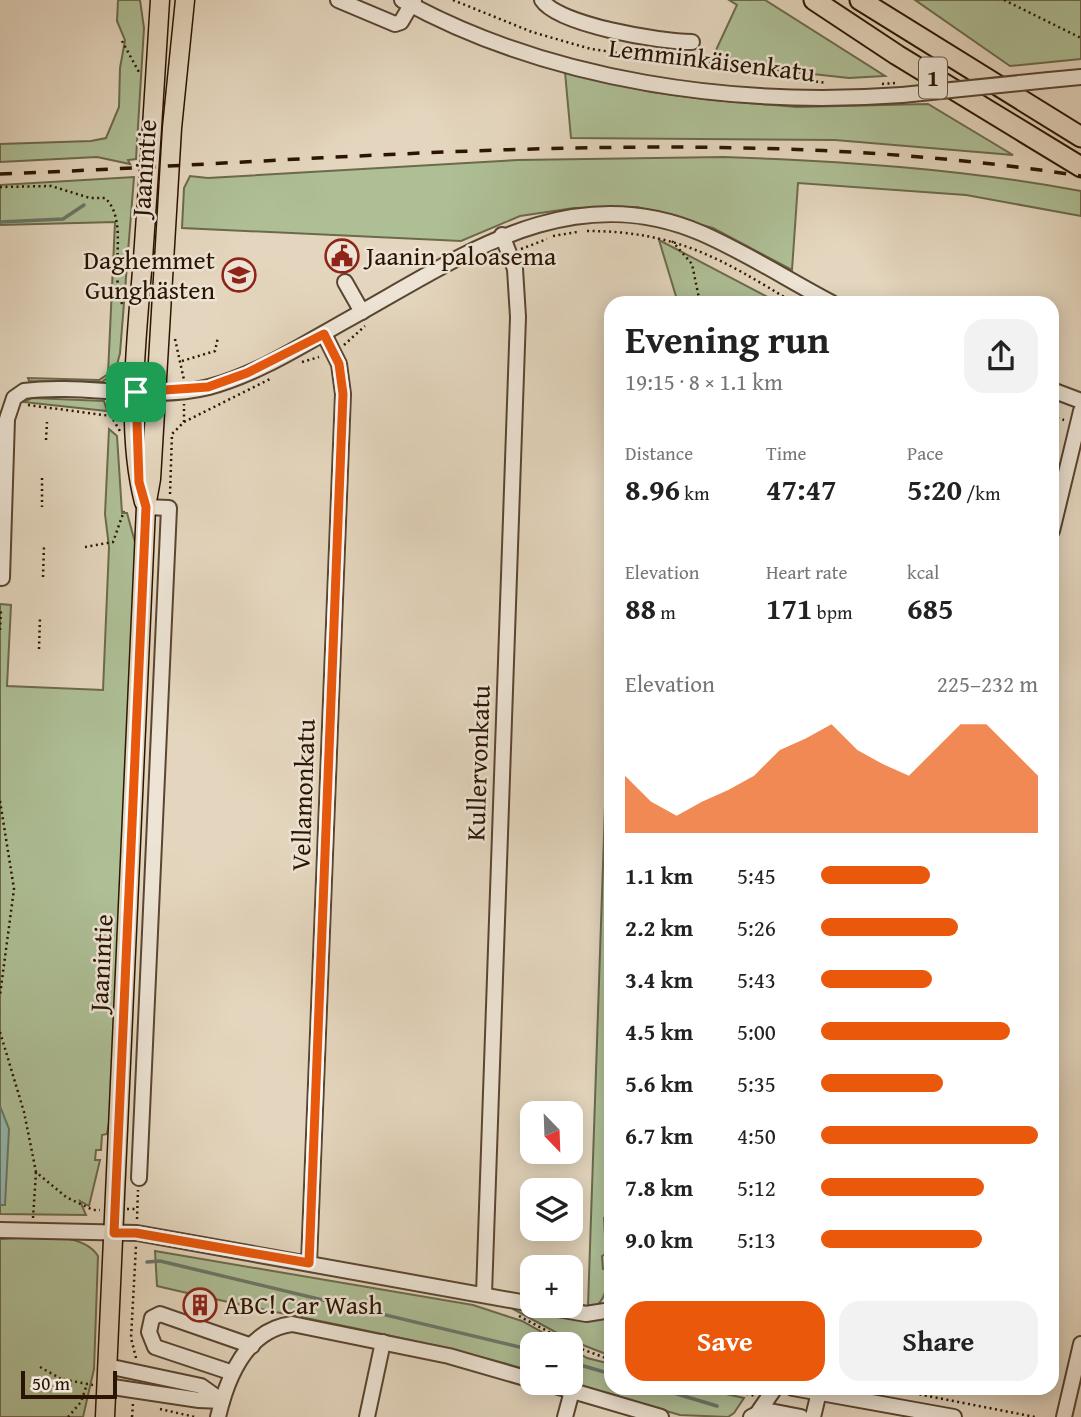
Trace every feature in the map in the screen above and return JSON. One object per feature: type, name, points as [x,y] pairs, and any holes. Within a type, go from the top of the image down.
[{"type":"highway","name":"1","points":[[814,0],[963,97],[1081,167]]},
{"type":"highway","name":"1","points":[[860,0],[1081,137]]},
{"type":"main road","name":"Jaanintie","points":[[146,507],[139,482],[136,392],[160,0]]},
{"type":"main road","name":"Jaanintie","points":[[106,1417],[146,507],[151,479],[172,128],[185,0]]},
{"type":"street","points":[[338,0],[395,24],[401,22],[409,2]]},
{"type":"street","points":[[542,0],[556,14],[639,37],[692,42]]},
{"type":"street","name":"Lemminkäisenkatu","points":[[409,2],[451,24],[535,61],[649,83],[749,95],[826,99],[902,95],[1081,77]]},
{"type":"street","points":[[2,578],[2,490],[7,419],[19,394],[31,391],[136,392],[196,389],[225,382],[324,334],[364,318],[502,235],[567,218],[602,214],[648,218],[700,233],[819,296]]},
{"type":"street","name":"Kullervonkatu","points":[[484,1294],[518,317],[515,269],[502,235]]},
{"type":"street","points":[[345,282],[364,318]]},
{"type":"street","name":"Vellamonkatu","points":[[309,1263],[343,394],[339,364],[324,334]]},
{"type":"street","points":[[1059,388],[1081,401]]},
{"type":"street","points":[[1059,502],[1081,411]]},
{"type":"street","points":[[146,507],[169,508]]},
{"type":"street","name":"Jaanintie","points":[[139,1178],[169,508]]},
{"type":"street","points":[[135,803],[156,803]]},
{"type":"street","points":[[120,1125],[141,1127]]},
{"type":"street","points":[[0,1230],[136,1233],[520,1302]]},
{"type":"street","points":[[583,1313],[604,1311]]},
{"type":"street","points":[[230,1372],[155,1347],[149,1332],[152,1318],[160,1314],[252,1346]]},
{"type":"street","points":[[218,1417],[230,1372],[264,1334],[279,1326],[292,1324],[449,1356],[520,1377]]},
{"type":"street","points":[[367,1417],[383,1342]]},
{"type":"street","points":[[1064,1417],[1081,1345]]},
{"type":"street","points":[[107,1366],[201,1386],[222,1401]]},
{"type":"street","points":[[106,1386],[222,1401]]},
{"type":"street","points":[[583,1394],[661,1417]]},
{"type":"street","points":[[565,1417],[571,1395]]},
{"type":"street","points":[[755,1414],[770,1395]]},
{"type":"street","points":[[813,1417],[818,1395]]},
{"type":"street","points":[[835,1395],[954,1417]]},
{"type":"street","points":[[755,1414],[774,1410],[801,1417]]},
{"type":"path","points":[[453,0],[532,32],[590,49],[836,85]]},
{"type":"path","points":[[1004,0],[1081,38]]},
{"type":"path","points":[[122,41],[144,83]]},
{"type":"path","points":[[871,85],[882,84]]},
{"type":"path","points":[[0,187],[51,186],[90,198],[105,198],[114,206],[117,220],[116,283],[126,312]]},
{"type":"path","points":[[522,248],[552,237],[585,231],[637,234],[672,240],[703,250],[782,296]]},
{"type":"path","points":[[672,240],[692,264],[699,296]]},
{"type":"path","points":[[470,266],[502,260]]},
{"type":"path","points":[[342,347],[364,318]]},
{"type":"path","points":[[182,361],[215,351],[218,337]]},
{"type":"path","points":[[299,363],[324,356]]},
{"type":"path","points":[[169,508],[172,434],[184,422],[219,407],[278,375]]},
{"type":"path","points":[[111,401],[111,416],[121,432]]},
{"type":"path","points":[[21,404],[111,416]]},
{"type":"path","points":[[184,413],[184,422]]},
{"type":"path","points":[[46,440],[47,422]]},
{"type":"path","points":[[42,478],[42,507]]},
{"type":"path","points":[[85,547],[113,542],[124,511]]},
{"type":"path","points":[[43,577],[44,545]]},
{"type":"path","points":[[0,630],[1,610]]},
{"type":"path","points":[[39,649],[40,617]]},
{"type":"path","points":[[0,802],[13,889],[0,995]]},
{"type":"path","points":[[0,1032],[24,1112],[36,1172],[33,1219]]},
{"type":"path","points":[[36,1172],[66,1197],[93,1210]]},
{"type":"path","points":[[135,1371],[136,1359],[131,1338],[139,1178]]},
{"type":"path","points":[[514,1313],[579,1348],[604,1357]]},
{"type":"path","points":[[40,1367],[61,1379],[106,1386]]},
{"type":"path","points":[[68,1417],[82,1402],[87,1384]]},
{"type":"path","points":[[920,1395],[1035,1417]]},
{"type":"path","points":[[132,1417],[133,1403],[145,1406]]},
{"type":"path","points":[[158,1408],[195,1417]]},
{"type":"green space","points":[[118,0],[140,0],[144,28],[136,159],[128,160],[130,164],[97,157],[0,162],[0,144],[91,141],[106,138],[119,107],[120,68],[125,40],[117,21]]},
{"type":"green space","points":[[729,0],[765,0],[885,76],[849,78],[710,63],[737,5]]},
{"type":"green space","points":[[915,0],[1081,0],[1081,59],[1010,66]]},
{"type":"green space","points":[[565,72],[651,92],[712,100],[797,107],[928,104],[1013,155],[835,140],[571,138]]},
{"type":"green space","points":[[724,157],[903,167],[1036,183],[1081,191],[1081,216],[966,195],[798,183],[792,270],[713,228],[637,207],[574,208],[520,216],[461,241],[182,228],[184,188],[190,176],[208,178],[518,160]]},
{"type":"green space","points":[[134,177],[120,353],[115,373],[102,382],[29,381],[28,378],[99,380],[108,374],[115,222],[0,225],[0,185]]},
{"type":"green space","points":[[659,240],[766,296],[676,296]]},
{"type":"green space","points":[[32,398],[104,401],[107,411],[23,402]]},
{"type":"green space","points":[[109,429],[117,436],[122,513],[127,513],[138,553],[114,1094],[107,1134],[102,1135],[101,1150],[96,1150],[95,1160],[100,1160],[89,1206],[80,1201],[86,1215],[0,1214],[0,604],[11,605],[7,686],[103,690],[109,547],[105,514]]},
{"type":"green space","points":[[604,836],[604,1294],[591,1310],[583,1305],[588,1306]]},
{"type":"green space","points":[[67,1238],[90,1247],[98,1256],[94,1369],[83,1417],[0,1417],[0,1239]]},
{"type":"green space","points":[[155,1251],[473,1305],[522,1321],[542,1332],[520,1332],[520,1368],[392,1336],[157,1286]]},
{"type":"green space","points":[[530,1318],[604,1319],[604,1353],[583,1345],[583,1332],[555,1332]]},
{"type":"green space","points":[[583,1356],[604,1362],[604,1393],[583,1387]]},
{"type":"green space","points":[[611,1395],[730,1395],[744,1398],[728,1417],[680,1415]]},
{"type":"water","points":[[0,1106],[9,1129],[5,1205],[0,1205]]},
{"type":"waterway","points":[[0,222],[63,219],[84,205]]},
{"type":"waterway","points":[[147,1262],[160,1261],[520,1347]]},
{"type":"waterway","points":[[583,1366],[604,1372]]},
{"type":"waterway","points":[[680,1395],[717,1406]]},
{"type":"railway","points":[[0,174],[406,154],[677,147],[812,150],[947,159],[1081,176]]},
{"type":"place","name":"Jaanin paloasema","points":[[342,256]]},
{"type":"place","name":"Daghemmet Gunghästen","points":[[239,275]]},
{"type":"place","name":"ABC! Car Wash","points":[[200,1305]]},
{"type":"route","points":[[324,334],[339,364],[343,382],[309,1263],[136,1233],[114,1233],[146,507],[139,482],[135,432],[136,392],[184,391],[225,382],[324,334]]}]
